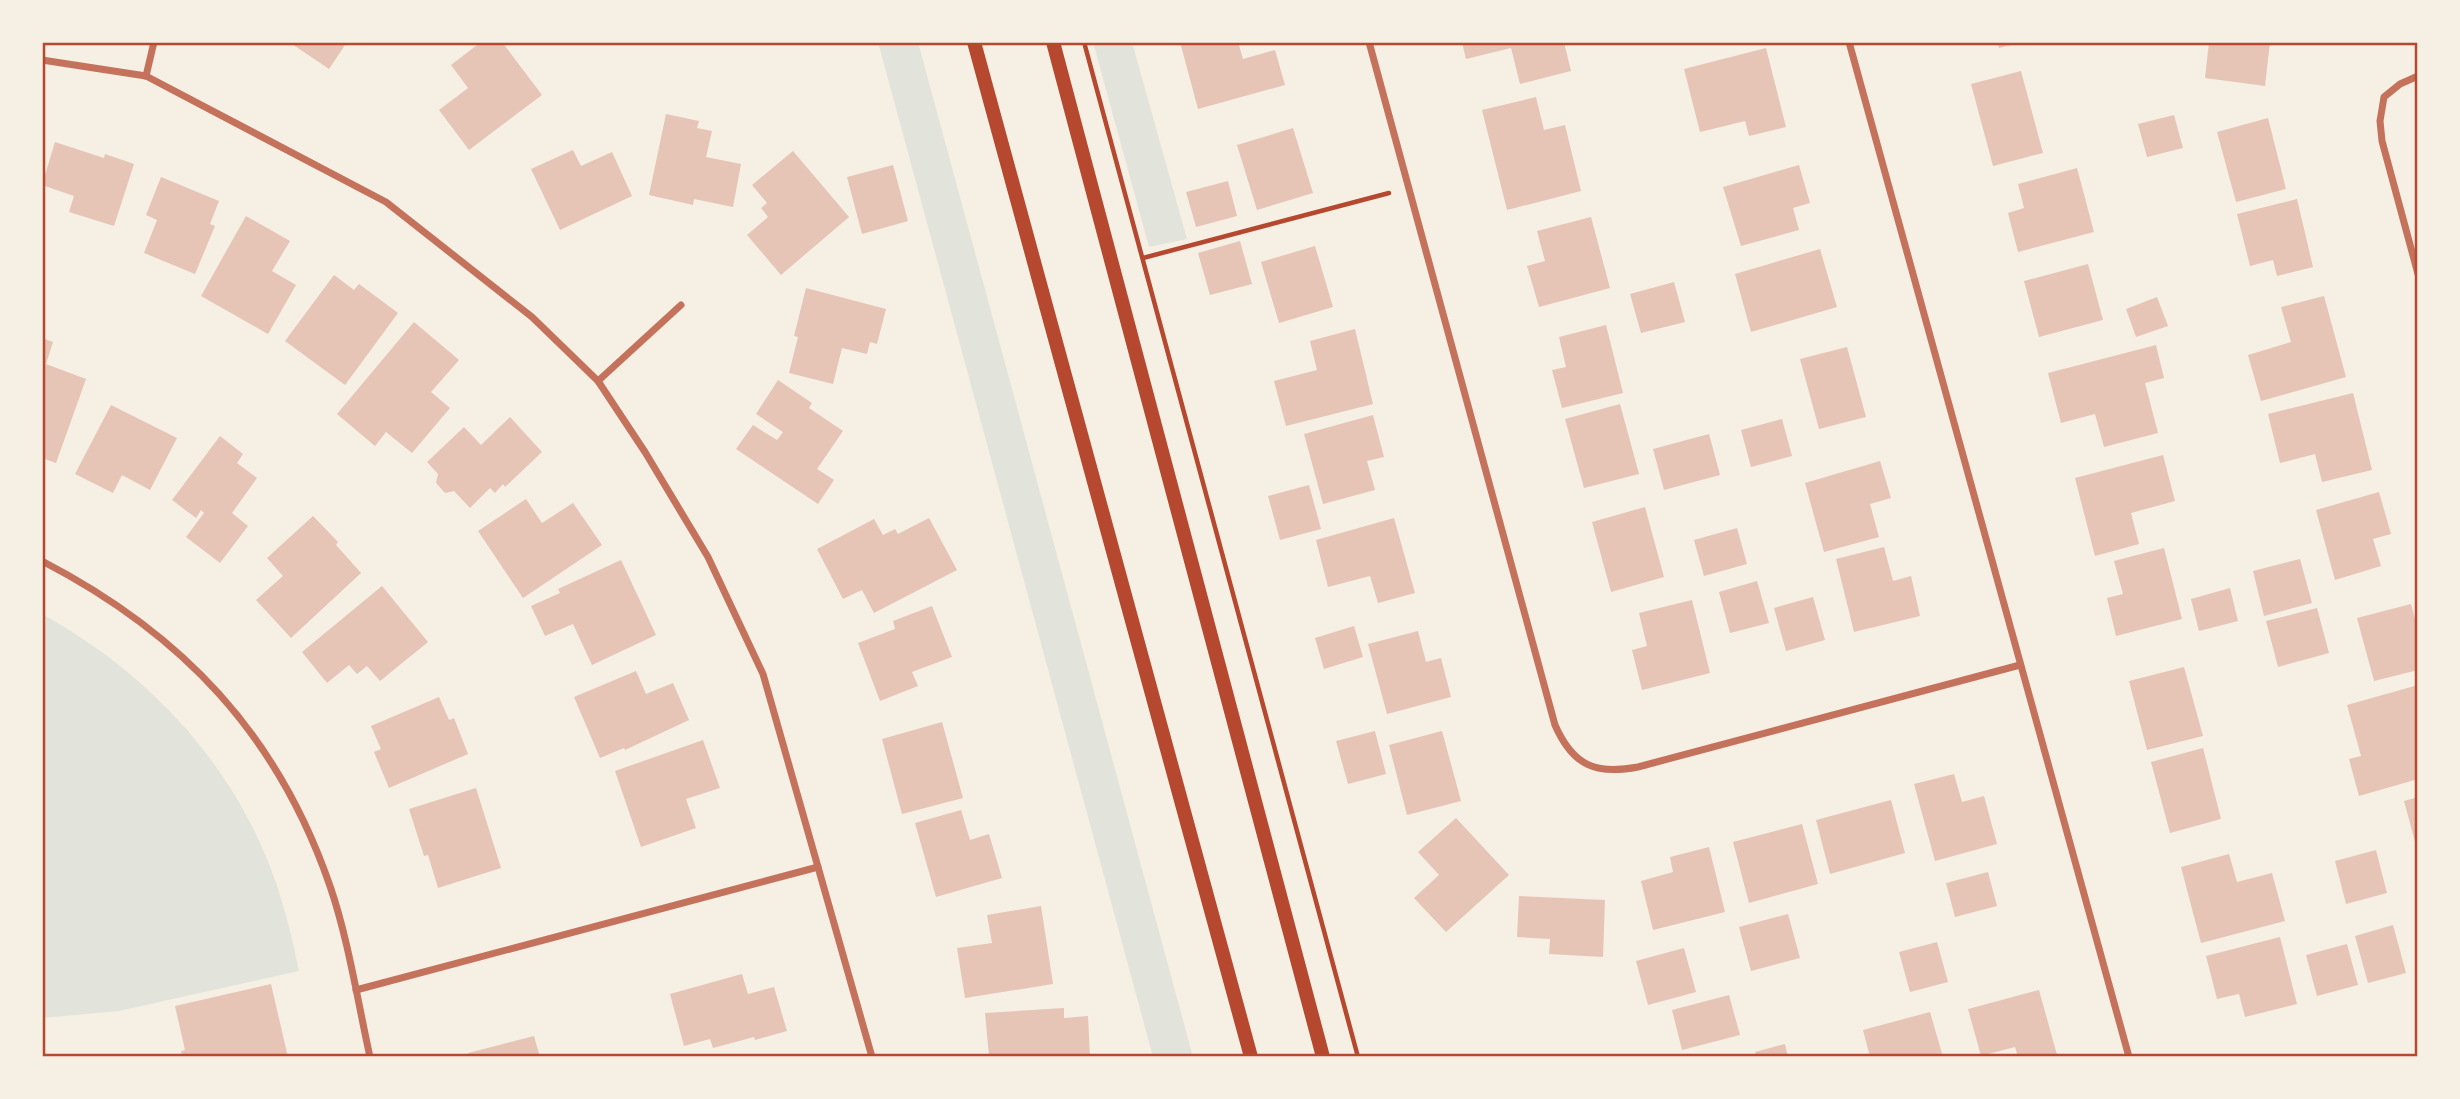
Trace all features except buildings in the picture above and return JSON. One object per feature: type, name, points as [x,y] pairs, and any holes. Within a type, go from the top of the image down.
[{"type":"main road","points":[[975,42],[1251,1057]]},
{"type":"main road","points":[[1053,42],[1323,1057]]},
{"type":"street","points":[[146,76],[154,42]]},
{"type":"street","points":[[1369,42],[1555,725],[1563,743],[1574,756],[1604,771],[1638,767],[2020,665]]},
{"type":"street","points":[[1849,42],[2129,1057]]},
{"type":"street","points":[[42,60],[146,76],[386,202],[532,317],[598,381],[708,556],[763,674],[872,1057]]},
{"type":"street","points":[[2418,76],[2400,84],[2384,97],[2380,121],[2382,141],[2418,274]]},
{"type":"street","points":[[598,381],[681,305]]},
{"type":"street","points":[[42,561],[88,585],[135,616],[179,652],[219,692],[254,737],[285,785],[311,835],[331,889],[370,1057]]},
{"type":"street","points":[[356,990],[818,867]]},
{"type":"path","points":[[1084,42],[1358,1057]]},
{"type":"path","points":[[1143,258],[1409,187]]},
{"type":"shaded area","points":[[878,42],[918,42],[1193,1057],[1153,1057]]},
{"type":"shaded area","points":[[1093,42],[1132,42],[1187,239],[1149,247]]},
{"type":"shaded area","points":[[42,614],[118,664],[153,694],[213,762],[238,800],[259,840],[280,894],[299,971],[119,1011],[42,1018]]}]
